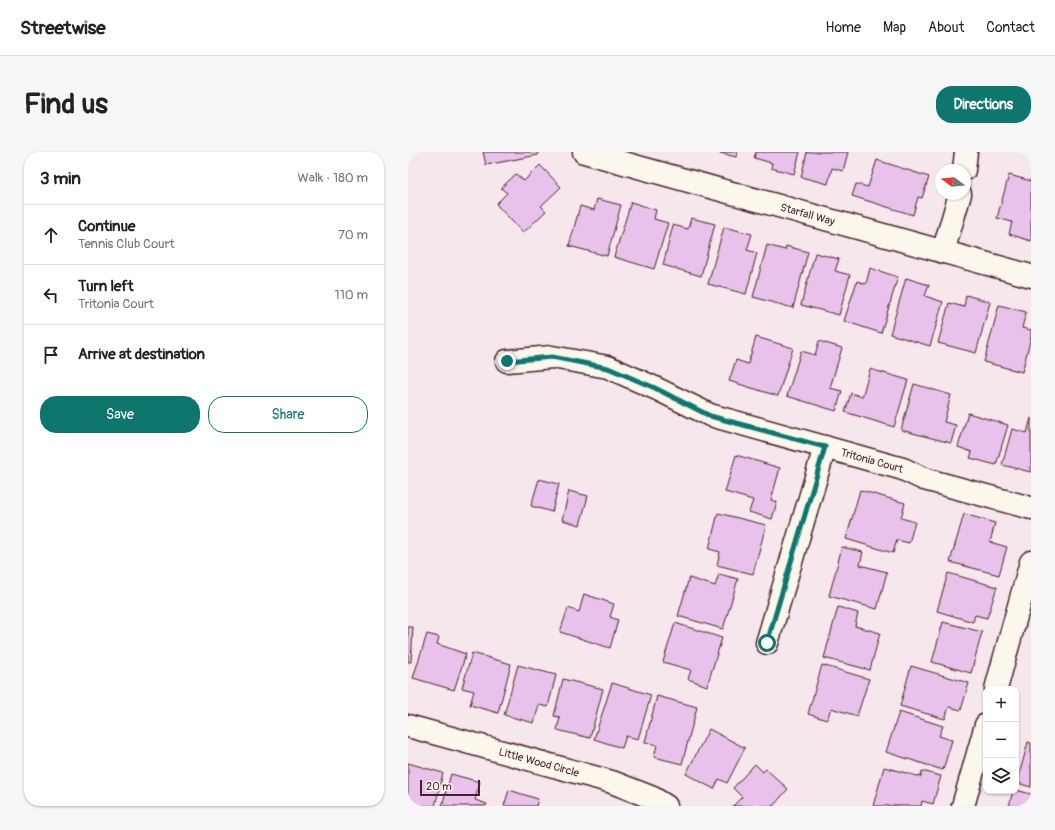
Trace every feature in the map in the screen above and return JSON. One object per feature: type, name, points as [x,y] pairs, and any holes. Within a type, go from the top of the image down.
[{"type":"street","name":"Starfall Way","points":[[584,152],[1031,276]]},
{"type":"street","points":[[965,164],[966,152]]},
{"type":"street","points":[[943,252],[958,200]]},
{"type":"street","name":"Tritonia Court","points":[[507,361],[552,357],[608,368],[655,388],[710,416],[903,469],[924,479],[1031,508]]},
{"type":"street","points":[[767,643],[825,447]]},
{"type":"street","points":[[997,686],[1031,562]]},
{"type":"street","name":"Little Wood Circle","points":[[408,726],[612,782],[634,789],[666,806]]},
{"type":"street","points":[[964,806],[983,736]]},
{"type":"building","points":[[483,152],[538,152],[538,155],[486,165]]},
{"type":"building","points":[[716,152],[738,152],[736,157]]},
{"type":"building","points":[[756,152],[800,152],[794,174],[771,168],[772,163],[754,158]]},
{"type":"building","points":[[807,152],[848,152],[843,171],[832,168],[828,184],[801,177]]},
{"type":"building","points":[[877,160],[929,177],[922,198],[918,197],[913,215],[852,196],[856,184],[868,187]]},
{"type":"building","points":[[540,165],[561,187],[541,206],[546,211],[523,233],[496,204],[507,193],[501,188],[516,174],[524,181]]},
{"type":"building","points":[[1009,175],[1031,181],[1031,241],[1009,234],[1012,222],[997,218]]},
{"type":"building","points":[[597,199],[621,205],[607,256],[569,246],[580,206],[594,210]]},
{"type":"building","points":[[631,202],[656,210],[654,219],[668,223],[654,269],[614,257]]},
{"type":"building","points":[[691,218],[715,224],[701,276],[663,265],[673,225],[688,229]]},
{"type":"building","points":[[724,227],[752,234],[747,250],[757,253],[746,294],[708,284]]},
{"type":"building","points":[[767,245],[785,250],[786,246],[808,252],[793,308],[753,297]]},
{"type":"building","points":[[815,253],[839,259],[835,271],[850,275],[839,315],[801,305]]},
{"type":"building","points":[[870,268],[898,277],[881,333],[844,321],[857,281],[866,284]]},
{"type":"building","points":[[906,278],[929,285],[925,296],[943,302],[930,346],[890,334]]},
{"type":"building","points":[[966,295],[990,302],[976,353],[938,343],[949,303],[964,307]]},
{"type":"building","points":[[999,305],[1026,312],[1022,328],[1031,330],[1031,337],[1022,372],[984,362]]},
{"type":"building","points":[[756,337],[793,348],[778,396],[729,381],[736,360],[748,364]]},
{"type":"building","points":[[819,341],[842,348],[830,388],[842,391],[836,411],[787,396],[801,351],[815,355]]},
{"type":"building","points":[[870,369],[908,380],[894,427],[845,412],[851,393],[862,397]]},
{"type":"building","points":[[914,384],[951,395],[944,422],[956,425],[951,443],[901,430]]},
{"type":"building","points":[[968,413],[1008,425],[996,465],[970,458],[972,452],[958,447]]},
{"type":"building","points":[[1031,418],[1031,472],[1002,465],[1012,429],[1027,433]]},
{"type":"building","points":[[736,455],[780,468],[771,500],[777,502],[772,519],[749,512],[753,500],[725,492]]},
{"type":"building","points":[[539,479],[559,484],[552,512],[531,506]]},
{"type":"building","points":[[860,490],[905,503],[901,518],[915,522],[909,543],[897,540],[893,553],[846,539]]},
{"type":"building","points":[[569,491],[588,496],[580,525],[562,520]]},
{"type":"building","points":[[718,513],[766,525],[753,574],[717,565],[720,552],[709,549]]},
{"type":"building","points":[[964,514],[995,523],[990,542],[1007,547],[999,575],[950,562]]},
{"type":"building","points":[[842,547],[863,552],[860,565],[887,572],[877,609],[829,596]]},
{"type":"building","points":[[948,573],[997,587],[987,618],[975,615],[973,622],[937,611]]},
{"type":"building","points":[[719,574],[738,579],[723,629],[678,616],[689,578],[715,586]]},
{"type":"building","points":[[584,594],[614,604],[610,617],[618,620],[610,648],[560,632],[568,608],[579,612]]},
{"type":"building","points":[[838,607],[858,613],[855,626],[880,633],[870,670],[824,658]]},
{"type":"building","points":[[943,622],[982,632],[971,673],[932,662]]},
{"type":"building","points":[[675,623],[722,638],[707,686],[688,679],[691,670],[663,662]]},
{"type":"building","points":[[408,627],[413,627],[411,662],[408,662]]},
{"type":"building","points":[[427,634],[439,637],[437,644],[466,654],[454,690],[413,678]]},
{"type":"building","points":[[472,653],[511,664],[498,713],[470,705],[474,691],[462,688]]},
{"type":"building","points":[[518,665],[556,675],[548,707],[539,705],[534,723],[504,715]]},
{"type":"building","points":[[822,665],[869,679],[857,716],[831,708],[827,720],[808,714]]},
{"type":"building","points":[[911,666],[969,683],[961,710],[949,707],[945,719],[900,706]]},
{"type":"building","points":[[563,679],[603,689],[590,738],[557,730],[560,717],[554,716]]},
{"type":"building","points":[[612,683],[651,695],[638,739],[626,736],[622,748],[594,739]]},
{"type":"building","points":[[657,696],[697,707],[682,764],[654,757],[657,745],[645,742]]},
{"type":"building","points":[[899,712],[943,726],[939,736],[952,740],[943,770],[886,752]]},
{"type":"building","points":[[709,729],[745,748],[727,783],[719,779],[714,789],[686,774]]},
{"type":"building","points":[[1028,742],[1031,743],[1031,787],[1019,784],[1019,776]]},
{"type":"building","points":[[408,763],[443,773],[435,806],[408,805]]},
{"type":"building","points":[[755,764],[763,772],[766,769],[788,789],[773,806],[733,806],[742,797],[733,788]]},
{"type":"building","points":[[884,767],[921,777],[922,771],[941,776],[933,804],[922,801],[921,806],[873,806]]},
{"type":"building","points":[[451,774],[480,782],[475,800],[487,804],[486,806],[442,806]]},
{"type":"building","points":[[509,790],[538,799],[536,806],[504,806]]},
{"type":"building","points":[[1019,791],[1031,794],[1031,806],[1009,806],[1012,794],[1019,794]]},
{"type":"route","points":[[507,361],[552,357],[608,368],[655,388],[710,416],[825,447],[767,643]]}]
